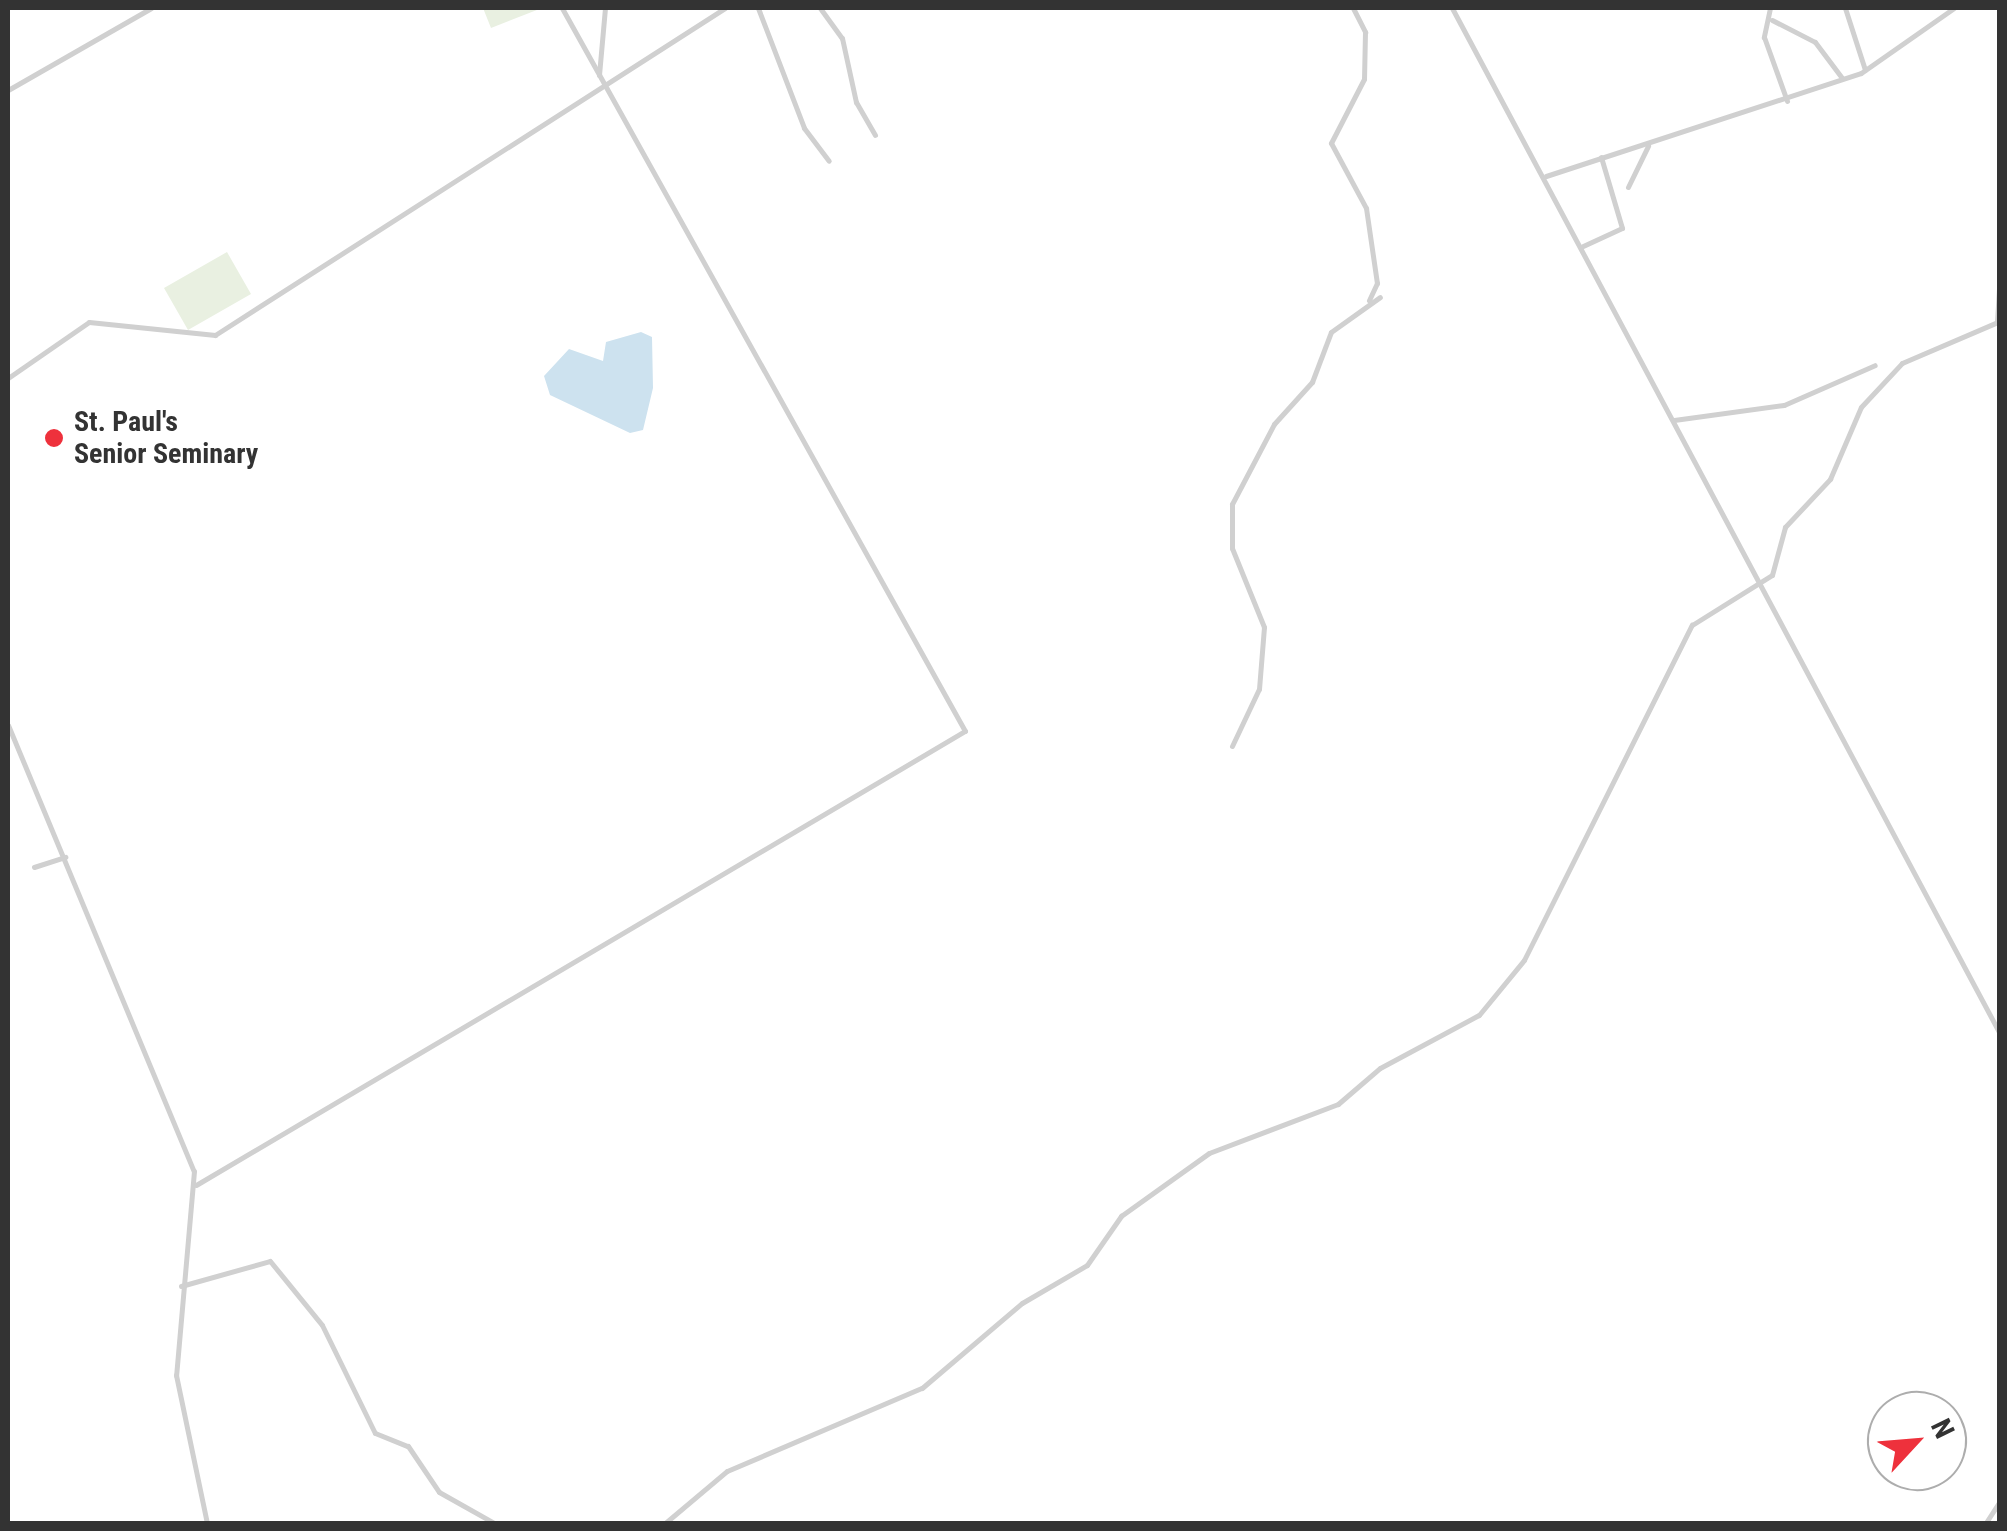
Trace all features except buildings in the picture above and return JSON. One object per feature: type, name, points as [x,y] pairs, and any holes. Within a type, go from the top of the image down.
[{"type":"street","points":[[8,90],[152,8]]},
{"type":"street","points":[[196,1185],[965,731],[562,8]]},
{"type":"street","points":[[598,78],[604,8]]},
{"type":"street","points":[[8,378],[88,322],[215,335],[725,8]]},
{"type":"street","points":[[758,8],[804,128],[828,161]]},
{"type":"street","points":[[820,8],[842,38],[856,102],[875,135]]},
{"type":"street","points":[[1353,8],[1365,32],[1364,78],[1331,143],[1366,208],[1377,283],[1367,302]]},
{"type":"street","points":[[1452,8],[1583,246],[2000,1034]]},
{"type":"street","points":[[1770,8],[1772,20],[1764,36],[1787,101]]},
{"type":"street","points":[[1845,8],[1865,70]]},
{"type":"street","points":[[1545,177],[1601,156],[1648,146],[1787,101],[1865,70],[1954,8]]},
{"type":"street","points":[[1772,20],[1815,42],[1842,78]]},
{"type":"street","points":[[1628,188],[1648,146]]},
{"type":"street","points":[[1583,246],[1622,229],[1601,156]]},
{"type":"street","points":[[664,1524],[727,1471],[922,1388],[1022,1303],[1087,1264],[1121,1216],[1209,1153],[1338,1104],[1380,1068],[1479,1015],[1524,960],[1687,631],[1759,584],[1780,562],[1785,526],[1835,472],[1870,396],[1912,355],[1998,322],[2000,272]]},
{"type":"street","points":[[1232,746],[1259,689],[1264,627],[1232,548],[1232,504],[1274,424],[1312,382],[1331,332],[1367,302],[1380,297]]},
{"type":"street","points":[[1674,420],[1784,405],[1875,364]]},
{"type":"street","points":[[8,725],[196,1185],[181,1286],[179,1403],[207,1524]]},
{"type":"street","points":[[34,867],[65,857]]},
{"type":"street","points":[[181,1286],[270,1261],[322,1325],[375,1434],[408,1446],[439,1492],[496,1524]]},
{"type":"street","points":[[1985,1524],[2000,1501]]},
{"type":"green space","points":[[483,8],[542,8],[491,28]]},
{"type":"green space","points":[[227,252],[251,294],[188,330],[164,288]]},
{"type":"water","points":[[641,332],[652,337],[653,388],[643,430],[630,433],[550,395],[544,376],[569,349],[603,361],[606,342]]},
{"type":"place","name":"St. Paul's Senior Seminary","points":[[54,438]]}]
